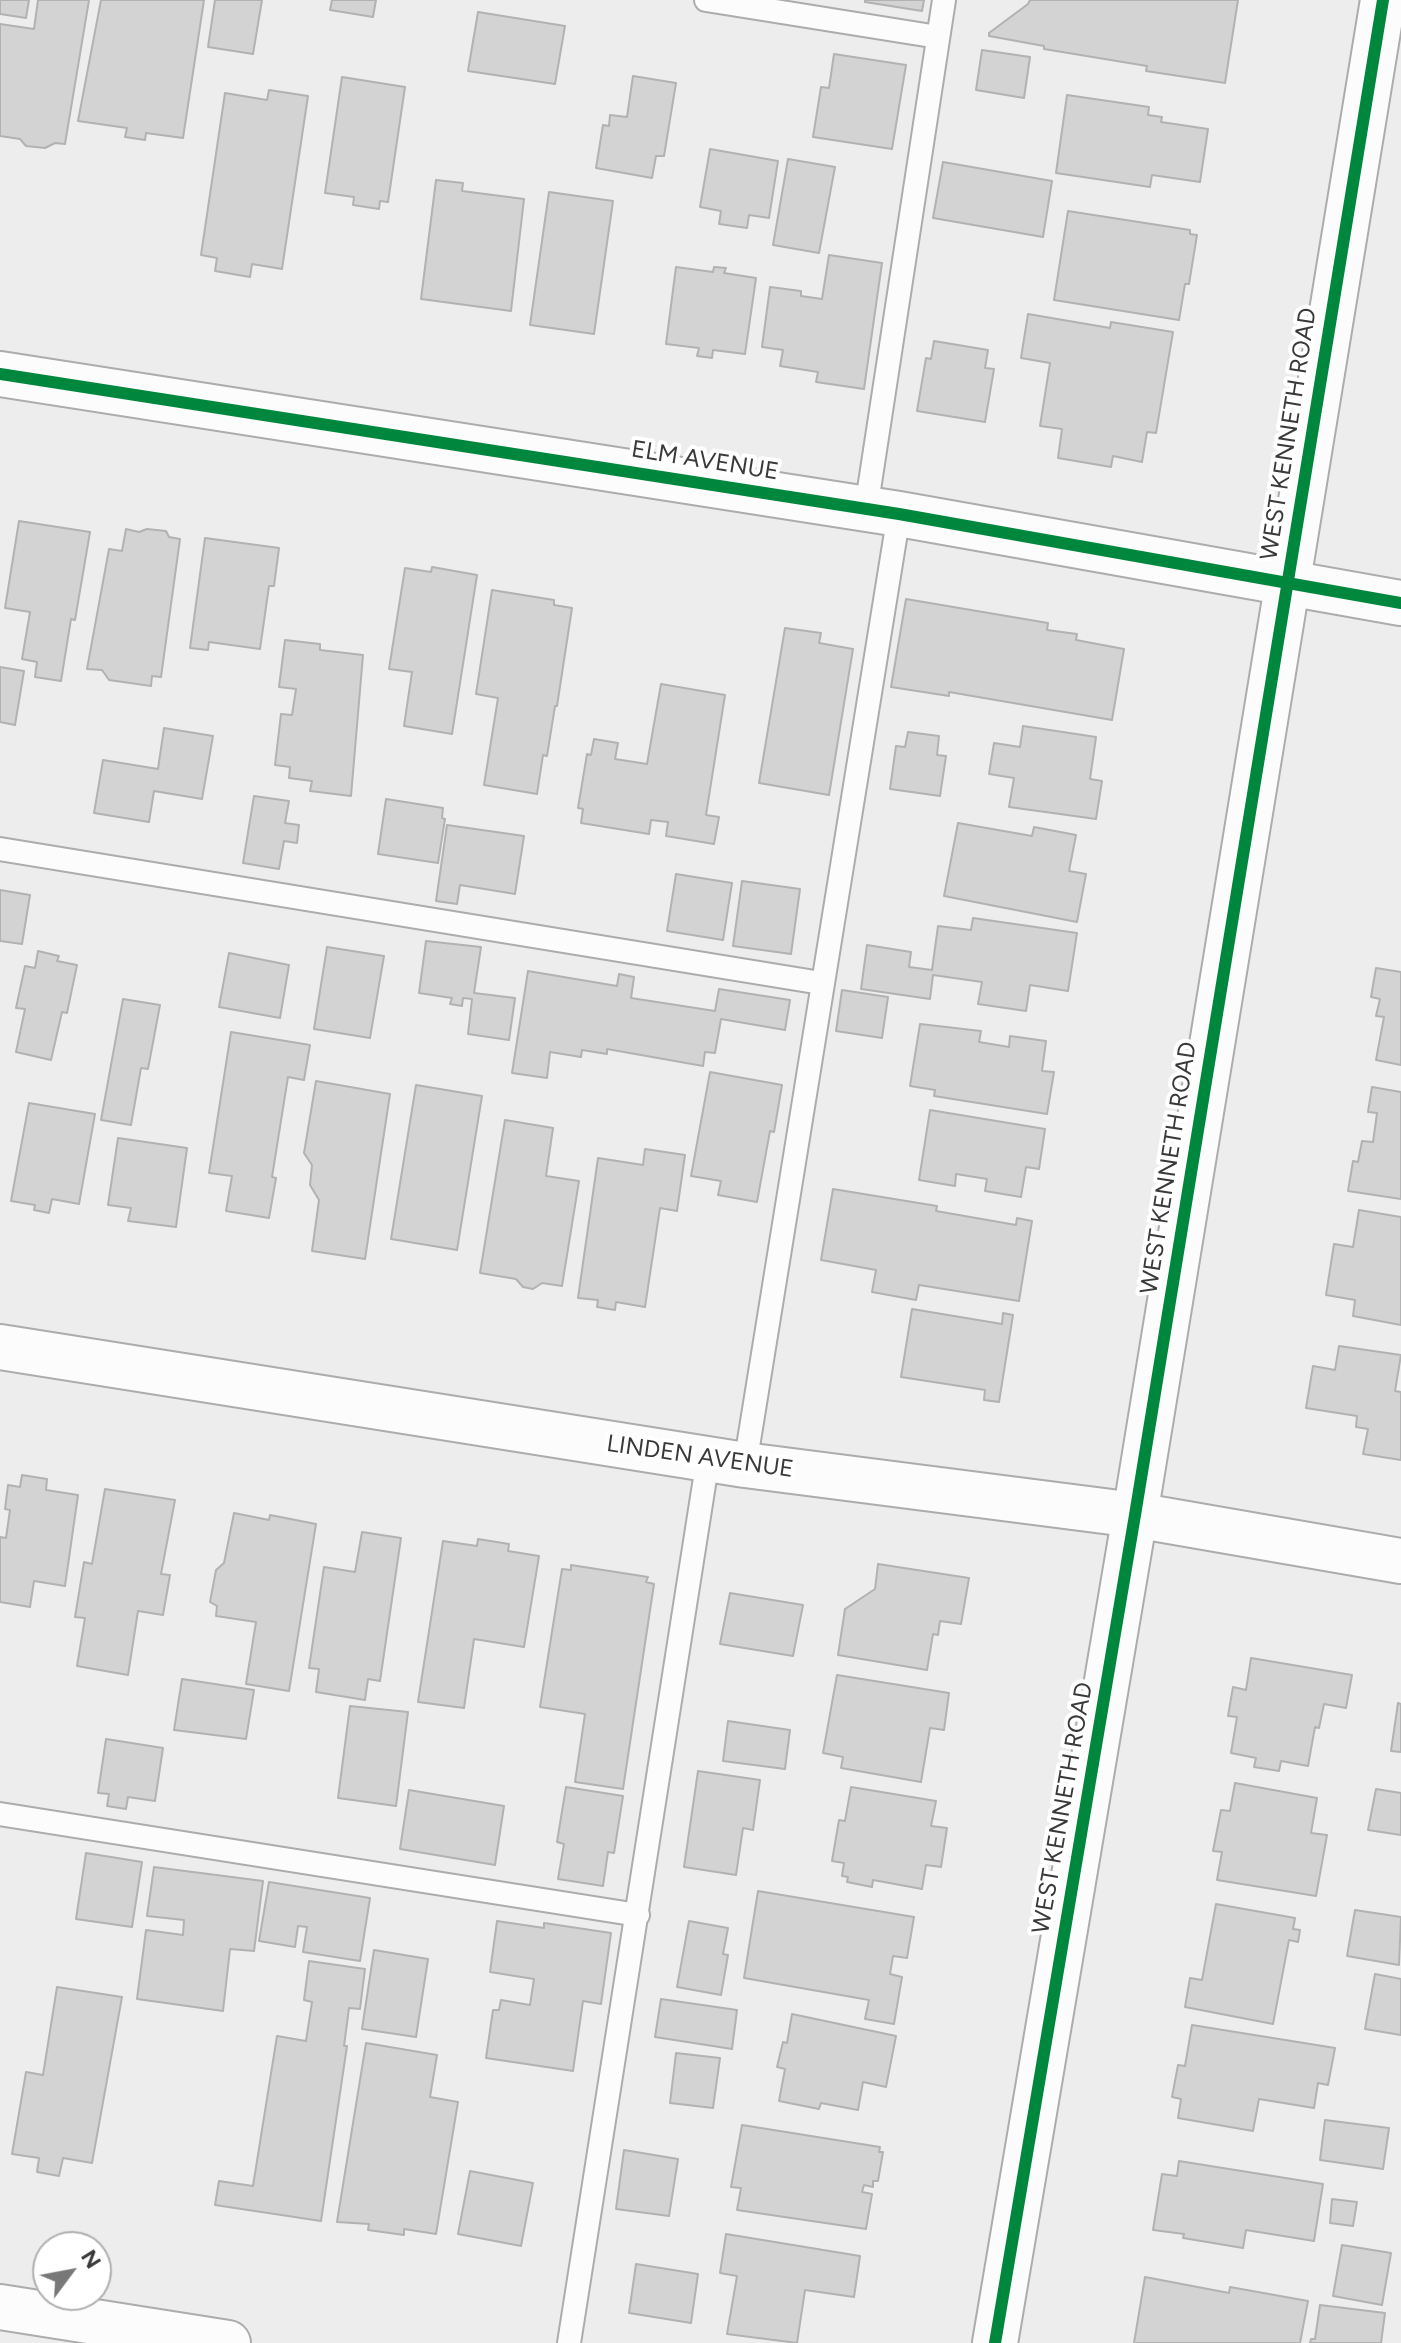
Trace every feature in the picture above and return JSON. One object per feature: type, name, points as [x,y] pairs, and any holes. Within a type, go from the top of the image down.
[{"type":"street","name":"WEST KENNETH ROAD","points":[[995,2343],[1135,1515],[1383,0]]},
{"type":"street","name":"ELM AVENUE","points":[[0,374],[882,511],[1401,603]]},
{"type":"street","name":"LINDEN AVENUE","points":[[0,1347],[727,1462],[1135,1515],[1401,1561]]},
{"type":"street","points":[[0,2307],[228,2343]]},
{"type":"lane","points":[[706,0],[938,37]]},
{"type":"lane","points":[[569,2343],[638,1915],[821,983],[944,0]]},
{"type":"lane","points":[[0,849],[821,983]]},
{"type":"lane","points":[[0,1814],[638,1915]]},
{"type":"building","points":[[0,0],[29,0],[26,18],[0,14]]},
{"type":"building","points":[[38,0],[89,0],[65,144],[55,143],[45,148],[26,146],[20,139],[0,136],[0,24],[34,29]]},
{"type":"building","points":[[101,0],[204,0],[183,138],[146,133],[145,140],[125,137],[127,128],[78,121]]},
{"type":"building","points":[[215,0],[262,0],[253,54],[208,47]]},
{"type":"building","points":[[332,0],[376,0],[373,17],[330,10]]},
{"type":"building","points":[[865,0],[924,0],[922,11]]},
{"type":"building","points":[[1030,0],[1238,0],[1225,83],[1146,71],[1147,66],[1044,49],[1044,46],[989,36]]},
{"type":"building","points":[[478,12],[565,26],[555,84],[468,71]]},
{"type":"building","points":[[982,50],[1030,57],[1024,98],[976,90]]},
{"type":"building","points":[[834,54],[906,65],[892,149],[813,137],[821,87],[829,88]]},
{"type":"building","points":[[633,76],[676,83],[664,156],[656,156],[652,178],[596,168],[603,125],[609,126],[610,115],[627,117]]},
{"type":"building","points":[[342,77],[405,87],[388,202],[380,201],[379,209],[353,205],[354,197],[325,193]]},
{"type":"building","points":[[269,90],[308,96],[282,269],[252,264],[250,277],[215,271],[217,258],[201,255],[225,93],[267,100]]},
{"type":"building","points":[[1067,95],[1149,107],[1148,115],[1162,117],[1161,122],[1208,129],[1200,182],[1152,175],[1150,187],[1056,173]]},
{"type":"building","points":[[710,149],[778,161],[769,218],[749,215],[747,228],[719,224],[721,211],[700,207]]},
{"type":"building","points":[[788,159],[835,167],[819,253],[773,245]]},
{"type":"building","points":[[943,162],[1052,181],[1043,237],[933,218]]},
{"type":"building","points":[[436,180],[463,183],[462,191],[524,199],[511,311],[421,299]]},
{"type":"building","points":[[549,192],[613,201],[594,334],[530,325]]},
{"type":"building","points":[[1068,211],[1190,230],[1190,234],[1197,235],[1179,320],[1054,300]]},
{"type":"building","points":[[829,255],[882,263],[864,389],[816,382],[818,372],[780,366],[783,350],[762,347],[770,287],[801,291],[801,296],[822,299]]},
{"type":"building","points":[[676,267],[713,272],[714,267],[726,268],[724,273],[756,278],[745,354],[713,350],[712,358],[697,356],[699,348],[666,344]]},
{"type":"building","points":[[1028,314],[1110,328],[1111,322],[1173,332],[1156,433],[1147,432],[1142,462],[1113,456],[1111,467],[1058,458],[1062,429],[1040,426],[1050,363],[1021,358]]},
{"type":"building","points":[[934,341],[988,350],[985,368],[994,369],[985,422],[917,411],[926,358],[931,359]]},
{"type":"building","points":[[19,521],[90,532],[61,681],[35,677],[37,662],[22,659],[30,612],[5,608]]},
{"type":"building","points":[[126,529],[166,531],[169,537],[180,539],[161,677],[152,676],[151,686],[109,680],[102,670],[87,669],[109,549],[122,551]]},
{"type":"building","points":[[205,538],[279,548],[274,586],[269,586],[260,649],[209,642],[208,650],[190,648]]},
{"type":"building","points":[[432,567],[477,575],[452,734],[404,726],[412,672],[389,669],[405,568],[431,572]]},
{"type":"building","points":[[492,590],[554,600],[554,605],[572,608],[557,706],[547,756],[543,755],[537,794],[484,785],[498,698],[476,694]]},
{"type":"building","points":[[906,599],[1048,623],[1047,630],[1077,634],[1076,640],[1124,649],[1112,720],[949,692],[949,696],[891,687]]},
{"type":"building","points":[[785,628],[821,633],[819,643],[853,649],[829,795],[759,783]]},
{"type":"building","points":[[285,640],[320,644],[320,650],[363,655],[351,796],[310,791],[312,781],[289,778],[290,767],[275,765],[281,714],[292,715],[296,689],[279,687]]},
{"type":"building","points":[[0,667],[24,671],[15,725],[0,722]]},
{"type":"building","points":[[661,684],[725,695],[706,815],[719,817],[714,844],[666,836],[668,822],[651,820],[649,834],[581,823],[583,809],[578,808],[587,754],[591,755],[594,739],[618,743],[615,759],[647,764]]},
{"type":"building","points":[[1023,726],[1096,737],[1090,779],[1102,781],[1096,819],[1009,807],[1014,778],[989,774],[994,743],[1020,747]]},
{"type":"building","points":[[164,728],[213,736],[202,799],[154,791],[149,822],[94,813],[103,760],[158,769]]},
{"type":"building","points":[[908,732],[939,736],[937,755],[946,756],[940,796],[890,789],[896,746],[905,747]]},
{"type":"building","points":[[254,796],[289,801],[285,823],[299,825],[297,843],[284,841],[279,869],[243,863]]},
{"type":"building","points":[[386,799],[443,808],[442,818],[445,819],[438,863],[378,854]]},
{"type":"building","points":[[958,823],[1032,836],[1034,827],[1076,835],[1069,871],[1086,874],[1077,922],[944,896]]},
{"type":"building","points":[[447,825],[524,836],[515,894],[460,885],[457,904],[436,901]]},
{"type":"building","points":[[676,874],[732,883],[723,940],[667,931]]},
{"type":"building","points":[[742,881],[800,889],[791,954],[733,946]]},
{"type":"building","points":[[0,890],[30,895],[22,944],[0,941]]},
{"type":"building","points":[[973,918],[1077,933],[1068,991],[1030,985],[1026,1011],[978,1004],[982,982],[933,975],[930,999],[861,989],[867,945],[911,952],[909,967],[932,970],[938,926],[971,930]]},
{"type":"building","points":[[426,941],[481,947],[474,993],[515,998],[509,1040],[468,1034],[472,999],[463,998],[462,1006],[450,1004],[452,998],[419,993]]},
{"type":"building","points":[[327,947],[384,956],[370,1038],[314,1029]]},
{"type":"building","points":[[38,951],[59,956],[57,961],[77,965],[67,1013],[62,1012],[51,1060],[16,1052],[25,1009],[16,1008],[25,966],[35,968]]},
{"type":"building","points":[[229,953],[289,965],[280,1018],[219,1007]]},
{"type":"building","points":[[1376,968],[1401,972],[1401,1065],[1376,1060],[1384,1017],[1376,1016],[1380,999],[1371,997]]},
{"type":"building","points":[[528,971],[617,986],[619,974],[634,977],[631,998],[715,1011],[719,989],[790,1000],[785,1030],[721,1019],[715,1053],[705,1052],[703,1066],[607,1049],[607,1054],[582,1050],[581,1057],[550,1052],[547,1078],[512,1073]]},
{"type":"building","points":[[842,990],[888,997],[882,1038],[836,1031]]},
{"type":"building","points":[[123,999],[160,1005],[148,1069],[141,1068],[131,1125],[101,1120]]},
{"type":"building","points":[[920,1024],[981,1031],[979,1042],[1009,1047],[1010,1036],[1046,1041],[1042,1071],[1054,1072],[1047,1114],[934,1096],[935,1090],[910,1086]]},
{"type":"building","points":[[231,1032],[310,1045],[304,1080],[288,1077],[272,1177],[276,1178],[269,1218],[226,1211],[232,1176],[209,1173]]},
{"type":"building","points":[[710,1072],[782,1085],[757,1202],[718,1195],[721,1181],[691,1176]]},
{"type":"building","points":[[316,1081],[390,1094],[365,1259],[312,1251],[319,1200],[310,1185],[312,1165],[304,1153]]},
{"type":"building","points":[[416,1085],[482,1096],[457,1250],[391,1239]]},
{"type":"building","points":[[1372,1087],[1401,1092],[1401,1199],[1348,1191],[1353,1161],[1358,1162],[1362,1141],[1373,1142],[1377,1113],[1368,1112]]},
{"type":"building","points":[[29,1103],[95,1114],[79,1204],[52,1199],[49,1213],[34,1210],[35,1205],[11,1201]]},
{"type":"building","points":[[930,1110],[1045,1129],[1039,1169],[1026,1167],[1021,1197],[985,1191],[987,1179],[956,1174],[955,1186],[919,1180]]},
{"type":"building","points":[[505,1120],[553,1128],[546,1176],[579,1181],[562,1286],[542,1283],[533,1289],[523,1287],[516,1279],[480,1273]]},
{"type":"building","points":[[118,1138],[187,1148],[176,1227],[128,1221],[131,1208],[108,1205]]},
{"type":"building","points":[[645,1149],[685,1155],[677,1211],[660,1208],[645,1307],[616,1302],[615,1310],[597,1307],[598,1300],[578,1298],[598,1158],[643,1165]]},
{"type":"building","points":[[833,1189],[937,1206],[936,1211],[1016,1225],[1017,1218],[1032,1221],[1019,1301],[919,1285],[916,1300],[872,1292],[876,1270],[821,1260]]},
{"type":"building","points":[[1359,1210],[1401,1217],[1401,1325],[1353,1316],[1355,1300],[1326,1295],[1334,1244],[1353,1247]]},
{"type":"building","points":[[912,1309],[1002,1324],[1003,1313],[1013,1315],[999,1402],[984,1400],[985,1390],[901,1377]]},
{"type":"building","points":[[1339,1346],[1401,1355],[1395,1391],[1401,1392],[1401,1460],[1363,1454],[1368,1429],[1356,1427],[1357,1416],[1306,1408],[1313,1366],[1335,1370]]},
{"type":"building","points":[[22,1475],[47,1479],[46,1490],[78,1495],[65,1586],[34,1581],[30,1607],[0,1602],[0,1537],[6,1538],[10,1510],[5,1509],[8,1485],[20,1487]]},
{"type":"building","points":[[105,1489],[175,1500],[161,1574],[170,1575],[163,1615],[138,1611],[128,1675],[77,1666],[85,1618],[75,1617],[84,1562],[92,1564]]},
{"type":"building","points":[[234,1513],[269,1520],[270,1515],[316,1524],[289,1691],[246,1684],[256,1622],[216,1616],[217,1606],[210,1602],[216,1570],[224,1563]]},
{"type":"building","points":[[362,1532],[401,1538],[380,1681],[368,1679],[365,1700],[316,1692],[319,1669],[309,1668],[324,1567],[355,1572]]},
{"type":"building","points":[[478,1539],[509,1544],[508,1551],[539,1556],[524,1647],[474,1639],[464,1708],[418,1702],[443,1541],[477,1546]]},
{"type":"building","points":[[878,1564],[969,1578],[961,1624],[940,1621],[938,1635],[933,1634],[927,1670],[838,1655],[845,1609],[875,1589]]},
{"type":"building","points":[[571,1565],[648,1577],[646,1582],[654,1584],[623,1789],[575,1782],[585,1714],[540,1707],[562,1569],[571,1570]]},
{"type":"building","points":[[730,1593],[803,1605],[793,1656],[720,1644]]},
{"type":"building","points":[[1251,1658],[1352,1675],[1346,1708],[1324,1704],[1319,1728],[1315,1727],[1308,1766],[1281,1761],[1279,1771],[1254,1767],[1256,1758],[1231,1753],[1237,1717],[1228,1716],[1233,1687],[1246,1690]]},
{"type":"building","points":[[837,1675],[949,1693],[944,1730],[930,1728],[921,1782],[841,1768],[843,1757],[823,1753]]},
{"type":"building","points":[[182,1679],[254,1690],[246,1739],[174,1730]]},
{"type":"building","points":[[1398,1703],[1401,1704],[1401,1752],[1391,1751]]},
{"type":"building","points":[[350,1706],[408,1712],[396,1806],[338,1798]]},
{"type":"building","points":[[728,1721],[790,1730],[785,1769],[723,1761]]},
{"type":"building","points":[[106,1739],[163,1748],[155,1801],[128,1797],[126,1809],[107,1806],[109,1794],[98,1793]]},
{"type":"building","points":[[698,1771],[760,1780],[753,1830],[743,1828],[736,1875],[684,1867]]},
{"type":"building","points":[[1235,1783],[1317,1798],[1311,1833],[1327,1835],[1316,1896],[1217,1880],[1222,1852],[1213,1851],[1221,1810],[1230,1811]]},
{"type":"building","points":[[566,1787],[623,1796],[614,1853],[608,1852],[603,1886],[558,1879],[564,1844],[557,1842]]},
{"type":"building","points":[[851,1787],[936,1801],[931,1826],[947,1828],[941,1867],[926,1865],[922,1889],[873,1880],[872,1887],[847,1882],[848,1877],[842,1876],[844,1863],[832,1861],[839,1820],[845,1821]]},
{"type":"building","points":[[1376,1789],[1401,1793],[1401,1835],[1368,1830]]},
{"type":"building","points":[[409,1790],[504,1806],[495,1865],[400,1849]]},
{"type":"building","points":[[86,1853],[142,1862],[132,1927],[76,1919]]},
{"type":"building","points":[[154,1867],[263,1881],[254,1951],[230,1949],[223,2011],[137,1999],[146,1930],[183,1935],[184,1920],[147,1916]]},
{"type":"building","points":[[269,1882],[370,1898],[360,1961],[303,1952],[307,1927],[298,1926],[295,1947],[259,1941]]},
{"type":"building","points":[[758,1891],[914,1917],[907,1958],[893,1956],[890,1974],[902,1977],[894,2024],[865,2019],[869,2000],[744,1978]]},
{"type":"building","points":[[1216,1904],[1295,1918],[1293,1929],[1300,1930],[1298,1942],[1289,1940],[1273,2024],[1185,2007],[1190,1978],[1202,1980]]},
{"type":"building","points":[[1355,1910],[1401,1917],[1399,1965],[1347,1956]]},
{"type":"building","points":[[497,1921],[544,1928],[544,1923],[611,1933],[601,2004],[583,2001],[573,2071],[486,2058],[493,2010],[499,2010],[501,2000],[530,2005],[534,1979],[490,1972]]},
{"type":"building","points":[[689,1921],[728,1928],[723,1954],[728,1955],[721,1995],[677,1987]]},
{"type":"building","points":[[374,1950],[428,1959],[416,2037],[362,2029]]},
{"type":"building","points":[[309,1961],[365,1969],[360,2009],[349,2008],[344,2046],[347,2046],[321,2221],[215,2205],[219,2181],[253,2186],[277,2036],[306,2041],[312,2002],[304,2000]]},
{"type":"building","points":[[1375,1974],[1401,1979],[1401,2035],[1365,2029]]},
{"type":"building","points":[[57,1987],[122,1997],[92,2163],[63,2158],[59,2176],[37,2172],[39,2158],[12,2154],[26,2072],[43,2075]]},
{"type":"building","points":[[661,1999],[737,2010],[732,2049],[655,2037]]},
{"type":"building","points":[[792,2014],[896,2036],[886,2087],[863,2082],[858,2110],[821,2103],[819,2109],[779,2101],[785,2069],[777,2067],[783,2042],[787,2043]]},
{"type":"building","points":[[1192,2025],[1335,2048],[1328,2085],[1318,2083],[1314,2108],[1259,2099],[1253,2131],[1178,2118],[1181,2099],[1172,2097],[1178,2065],[1185,2066]]},
{"type":"building","points":[[366,2043],[437,2055],[430,2097],[458,2102],[436,2234],[404,2229],[404,2235],[368,2230],[369,2224],[337,2222]]},
{"type":"building","points":[[676,2053],[720,2058],[713,2108],[670,2103]]},
{"type":"building","points":[[1325,2120],[1389,2128],[1383,2169],[1320,2160]]},
{"type":"building","points":[[742,2125],[880,2147],[879,2152],[883,2152],[878,2181],[873,2181],[873,2187],[864,2185],[862,2192],[872,2194],[866,2229],[737,2210],[741,2188],[731,2187]]},
{"type":"building","points":[[624,2150],[678,2159],[669,2216],[616,2209]]},
{"type":"building","points":[[1179,2161],[1323,2184],[1314,2241],[1246,2230],[1243,2248],[1153,2230],[1162,2174],[1177,2176]]},
{"type":"building","points":[[470,2171],[533,2183],[521,2246],[458,2234]]},
{"type":"building","points":[[1332,2199],[1357,2202],[1353,2226],[1330,2223]]},
{"type":"building","points":[[726,2234],[860,2256],[854,2297],[805,2290],[797,2343],[727,2334],[737,2276],[720,2273]]},
{"type":"building","points":[[1342,2245],[1391,2253],[1382,2305],[1333,2296]]},
{"type":"building","points":[[636,2264],[698,2274],[691,2323],[629,2313]]},
{"type":"building","points":[[1145,2277],[1229,2293],[1230,2287],[1308,2301],[1300,2343],[1134,2343]]},
{"type":"building","points":[[1320,2305],[1385,2313],[1381,2343],[1310,2343],[1311,2339],[1315,2339]]},
{"type":"cycle path","points":[[995,2343],[1135,1515],[1383,0]]},
{"type":"cycle path","points":[[0,374],[899,514],[1401,603]]}]
